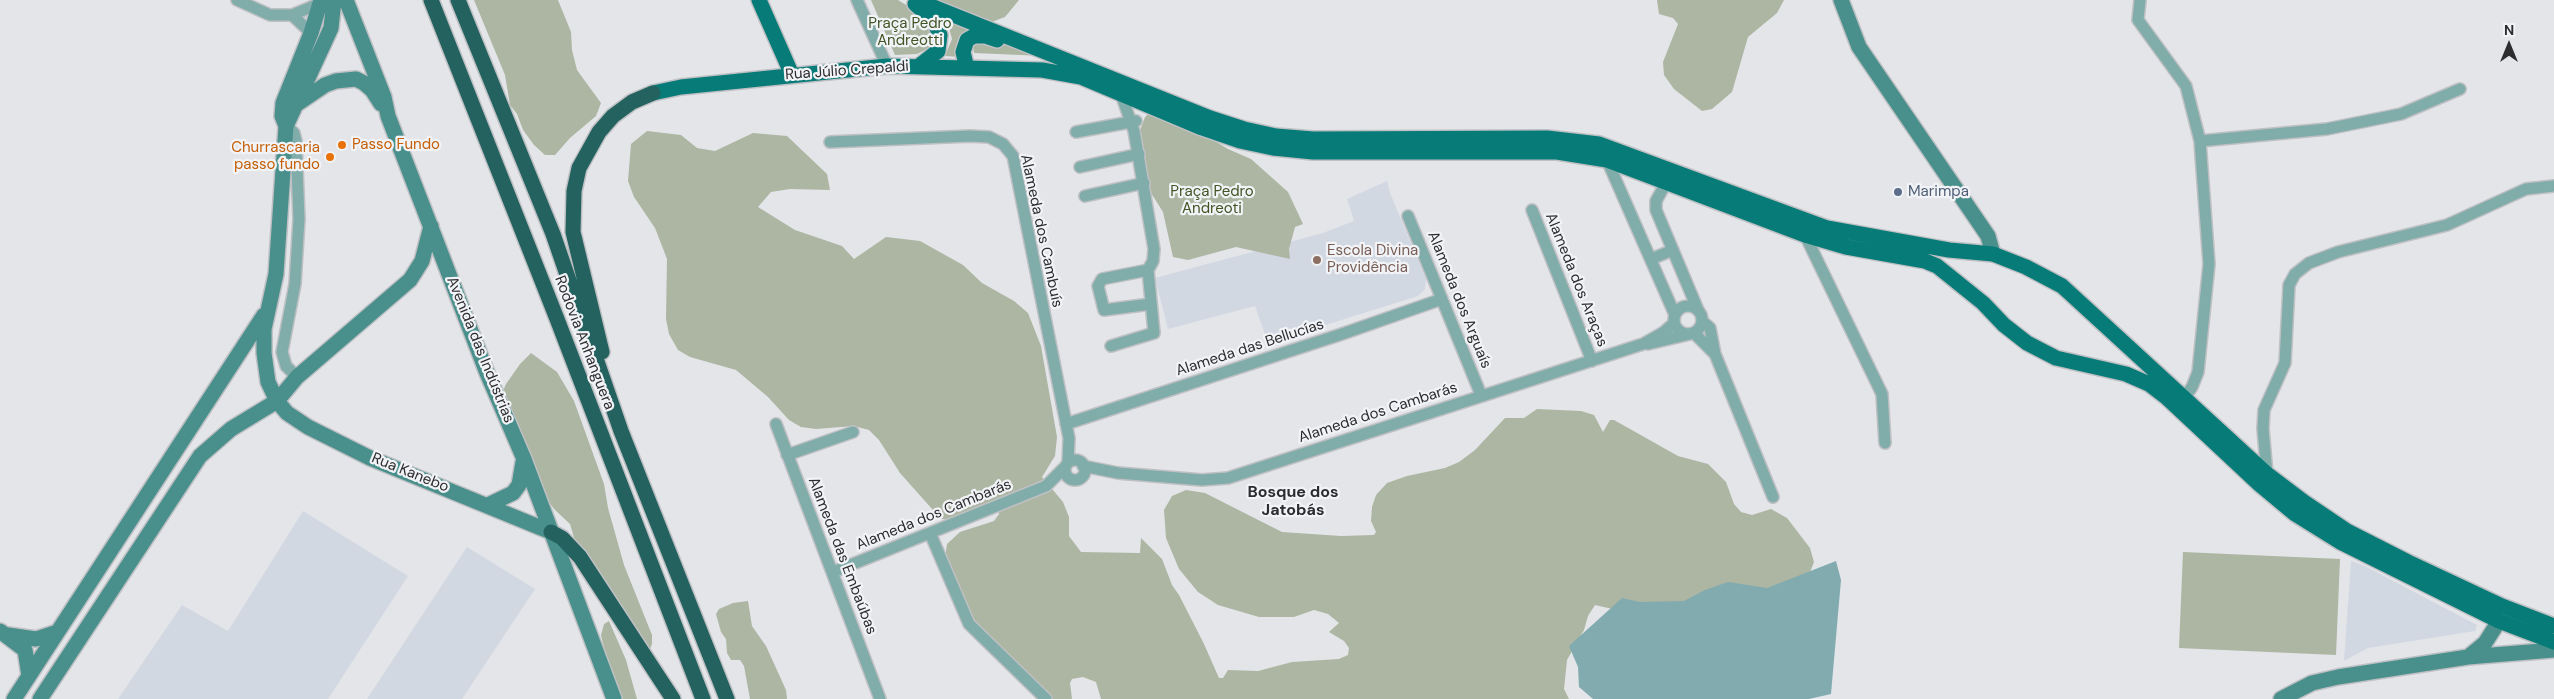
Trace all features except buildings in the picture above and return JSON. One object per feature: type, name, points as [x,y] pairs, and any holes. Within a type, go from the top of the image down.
[{"type":"highway","name":"Rodovia Anhanguera","points":[[431,0],[557,319],[703,699]]},
{"type":"highway","name":"Rodovia Anhanguera","points":[[458,0],[553,234],[621,431],[727,699]]},
{"type":"highway","points":[[621,431],[576,248],[572,214],[574,191],[579,168],[599,132],[613,116],[632,102],[653,93]]},
{"type":"highway","points":[[551,532],[562,538],[580,556],[673,699]]},
{"type":"main road","name":"Avenida das Indústrias","points":[[346,0],[384,97],[388,116],[487,374],[524,458],[614,699]]},
{"type":"main road","points":[[759,0],[792,75]]},
{"type":"main road","points":[[910,0],[934,21],[940,35],[938,52],[919,66]]},
{"type":"main road","points":[[916,0],[1210,118],[1276,136],[1313,139],[1547,138],[1600,144],[1827,228],[1949,250],[1993,254],[2026,267],[2062,286],[2138,356],[2259,484],[2295,514],[2340,542],[2499,621],[2554,642]]},
{"type":"main road","points":[[1842,0],[1859,47],[1988,236],[1993,254]]},
{"type":"main road","points":[[277,402],[268,382],[265,365],[264,329],[276,274],[286,126],[296,104],[307,65],[311,33],[326,1]]},
{"type":"main road","points":[[286,126],[282,116],[283,103],[331,28],[326,1]]},
{"type":"main road","points":[[967,68],[963,46],[967,40],[974,36],[985,36],[1059,57]]},
{"type":"main road","name":"Rua Júlio Crepaldi","points":[[653,93],[682,87],[888,66],[1042,70],[1081,77],[1149,106],[1240,141],[1273,148],[1313,152],[1557,152],[1607,160],[1805,235],[1846,247],[1925,261],[1938,266],[2027,343],[2056,358],[2126,374],[2149,384],[2181,403]]},
{"type":"main road","points":[[296,104],[330,83],[356,79],[372,90],[388,116]]},
{"type":"main road","points":[[40,699],[200,456],[231,429],[277,402],[297,377],[416,273],[422,261],[431,226]]},
{"type":"main road","points":[[14,699],[268,309]]},
{"type":"main road","points":[[2126,374],[2135,366],[2138,356]]},
{"type":"main road","name":"Rua Kanebo","points":[[277,402],[288,414],[308,427],[362,453],[551,532]]},
{"type":"main road","points":[[2181,403],[2267,474],[2347,531],[2485,598],[2554,627]]},
{"type":"main road","points":[[488,505],[513,493],[519,485],[524,458]]},
{"type":"main road","points":[[88,585],[107,598]]},
{"type":"main road","points":[[2468,657],[2490,636],[2499,621],[2508,618],[2554,627]]},
{"type":"main road","points":[[4,633],[36,638],[58,632]]},
{"type":"main road","points":[[4,633],[25,650],[29,676]]},
{"type":"main road","points":[[2490,636],[2503,654]]},
{"type":"main road","points":[[2281,699],[2312,683],[2338,677],[2468,657],[2554,650]]},
{"type":"street","points":[[237,0],[270,16],[292,15],[326,1]]},
{"type":"street","points":[[857,0],[888,66]]},
{"type":"street","points":[[2140,0],[2138,20],[2186,86],[2200,141],[2209,264],[2198,372],[2192,387],[2181,403]]},
{"type":"street","points":[[292,15],[311,33]]},
{"type":"street","points":[[2200,141],[2327,130],[2401,114],[2460,89]]},
{"type":"street","points":[[1111,346],[1154,332],[1148,270],[1154,249],[1133,125],[1121,94]]},
{"type":"street","points":[[1076,132],[1133,125],[1149,106]]},
{"type":"street","points":[[286,126],[294,133],[296,141],[299,219],[295,284],[282,352],[286,366],[297,377]]},
{"type":"street","name":"Alameda dos Cambuís","points":[[830,142],[970,136],[989,137],[1003,144],[1012,156],[1069,438],[1082,464]]},
{"type":"street","points":[[1080,167],[1138,154]]},
{"type":"street","points":[[1607,160],[1651,259],[1677,329],[1683,334],[1692,334],[1698,330],[1700,315],[1656,210],[1656,201],[1666,183]]},
{"type":"street","points":[[1085,196],[1144,183]]},
{"type":"street","points":[[2267,474],[2263,429],[2264,410],[2285,363],[2289,285],[2295,274],[2309,263],[2338,252],[2447,225],[2526,189],[2554,186]]},
{"type":"street","name":"Alameda dos Araças","points":[[1532,210],[1592,361]]},
{"type":"street","name":"Alameda dos Arguaís","points":[[1408,216],[1481,395]]},
{"type":"street","points":[[1805,235],[1882,394],[1885,443]]},
{"type":"street","points":[[1651,259],[1673,250]]},
{"type":"street","points":[[1148,270],[1102,279],[1098,286],[1104,310],[1108,312],[1151,304]]},
{"type":"street","name":"Alameda das Bellucías","points":[[1066,424],[1342,334],[1442,299]]},
{"type":"street","points":[[1674,319],[1682,307],[1694,307],[1710,328],[1715,354],[1774,497]]},
{"type":"street","name":"Alameda dos Cambarás","points":[[1082,464],[1118,473],[1202,480],[1228,478],[1643,344],[1664,332],[1674,319]]},
{"type":"street","points":[[1692,334],[1715,354]]},
{"type":"street","name":"Alameda dos Cambarás","points":[[1643,344],[1658,343],[1692,334]]},
{"type":"street","name":"Alameda das Embaúbas","points":[[776,424],[880,699]]},
{"type":"street","points":[[787,455],[853,432]]},
{"type":"street","name":"Alameda dos Cambuís","points":[[1067,465],[1069,438]]},
{"type":"street","points":[[1074,460],[1082,464],[1084,473],[1076,479],[1066,474],[1067,465],[1074,460]]},
{"type":"street","name":"Alameda dos Cambarás","points":[[1046,486],[1067,465]]},
{"type":"street","name":"Alameda dos Cambarás","points":[[833,572],[1046,486],[1064,484],[1076,479],[1118,473]]},
{"type":"street","points":[[930,533],[969,624],[1046,699]]},
{"type":"shaded area","name":"Escola Divina Providência","points":[[1387,181],[1390,193],[1426,279],[1425,289],[1418,296],[1268,343],[1255,306],[1168,329],[1155,278],[1323,233],[1354,221],[1347,199]]},
{"type":"shaded area","points":[[303,511],[408,576],[328,699],[118,699],[182,605],[228,631]]},
{"type":"shaded area","points":[[467,547],[535,589],[462,699],[367,699]]},
{"type":"shaded area","points":[[2351,561],[2365,566],[2477,625],[2475,631],[2368,648],[2344,661]]},
{"type":"green space","points":[[474,0],[558,0],[571,32],[572,50],[577,70],[601,103],[596,116],[570,138],[555,155],[545,155],[534,145],[523,130],[517,114],[510,105],[505,75]]},
{"type":"green space","name":"Praça Pedro Andreotti","points":[[871,0],[898,0],[924,16],[935,36],[929,48],[917,54],[895,55]]},
{"type":"green space","points":[[932,0],[1019,0],[1005,17],[965,32],[961,40],[961,57],[945,56],[952,39],[948,24]]},
{"type":"green space","points":[[1657,0],[1784,0],[1777,13],[1748,37],[1732,92],[1712,109],[1702,111],[1674,89],[1664,75],[1663,62],[1678,24],[1673,18],[1659,14]]},
{"type":"green space","name":"Praça Pedro Andreotti","points":[[972,41],[995,42],[1044,56],[974,53]]},
{"type":"green space","name":"Praça Pedro Andreoti","points":[[1157,106],[1228,149],[1251,159],[1288,192],[1303,224],[1295,227],[1289,249],[1290,259],[1236,247],[1188,260],[1173,257],[1163,212],[1146,185],[1136,141],[1145,117]]},
{"type":"green space","points":[[647,131],[681,135],[697,148],[715,151],[753,133],[787,136],[827,174],[830,190],[790,189],[771,192],[758,207],[795,230],[842,246],[854,259],[886,237],[920,241],[963,265],[982,283],[1014,301],[1028,313],[1041,346],[1057,437],[1055,456],[1042,477],[1063,502],[1069,517],[1069,536],[1081,552],[1140,553],[1141,538],[1162,559],[1172,585],[1204,644],[1219,678],[1223,678],[1228,670],[1258,671],[1292,662],[1339,659],[1348,655],[1349,648],[1344,641],[1329,632],[1339,623],[1328,614],[1314,610],[1294,617],[1259,617],[1218,605],[1198,592],[1179,569],[1166,538],[1164,510],[1172,496],[1186,490],[1205,493],[1282,532],[1341,536],[1374,535],[1376,532],[1371,521],[1372,507],[1376,495],[1387,483],[1407,476],[1445,468],[1459,462],[1475,450],[1505,418],[1524,418],[1537,409],[1581,411],[1594,415],[1603,432],[1610,420],[1614,420],[1678,456],[1708,464],[1726,482],[1734,504],[1741,512],[1752,515],[1771,509],[1787,518],[1810,548],[1814,562],[1809,575],[1794,588],[1652,618],[1595,605],[1588,616],[1584,630],[1567,660],[1564,689],[1569,699],[1101,699],[1096,682],[1083,677],[1072,679],[1070,683],[1072,699],[1048,699],[974,626],[944,566],[947,544],[960,532],[994,521],[999,514],[999,507],[952,520],[941,519],[900,473],[879,440],[869,430],[854,426],[816,429],[801,427],[789,420],[768,397],[736,370],[690,357],[678,350],[669,334],[666,319],[667,259],[655,228],[634,197],[628,181],[631,144]]},
{"type":"green space","points":[[531,353],[557,372],[574,401],[604,484],[608,508],[624,565],[652,635],[650,649],[642,647],[588,558],[589,556],[575,541],[570,524],[554,509],[536,484],[503,391],[520,364]]},
{"type":"green space","points":[[2183,552],[2340,559],[2336,655],[2179,648]]},
{"type":"green space","points":[[748,601],[752,626],[766,646],[786,690],[787,699],[750,699],[744,666],[740,660],[731,660],[727,653],[726,639],[721,632],[716,614],[719,609],[733,603]]},
{"type":"green space","points":[[609,621],[626,660],[637,699],[608,699],[612,681],[601,635],[604,624]]},
{"type":"water","points":[[1836,561],[1841,580],[1831,694],[1809,699],[1593,699],[1579,687],[1578,667],[1569,646],[1622,598],[1640,602],[1684,601],[1705,590],[1728,582],[1767,588]]},
{"type":"place","name":"Passo Fundo","points":[[342,145]]},
{"type":"place","name":"Churrascaria passo fundo","points":[[330,157]]},
{"type":"place","name":"Marimpa","points":[[1898,192]]},
{"type":"place","name":"Escola Divina Providência","points":[[1317,260]]},
{"type":"district","name":"Bosque dos Jatobás","points":[[1293,502]]}]
